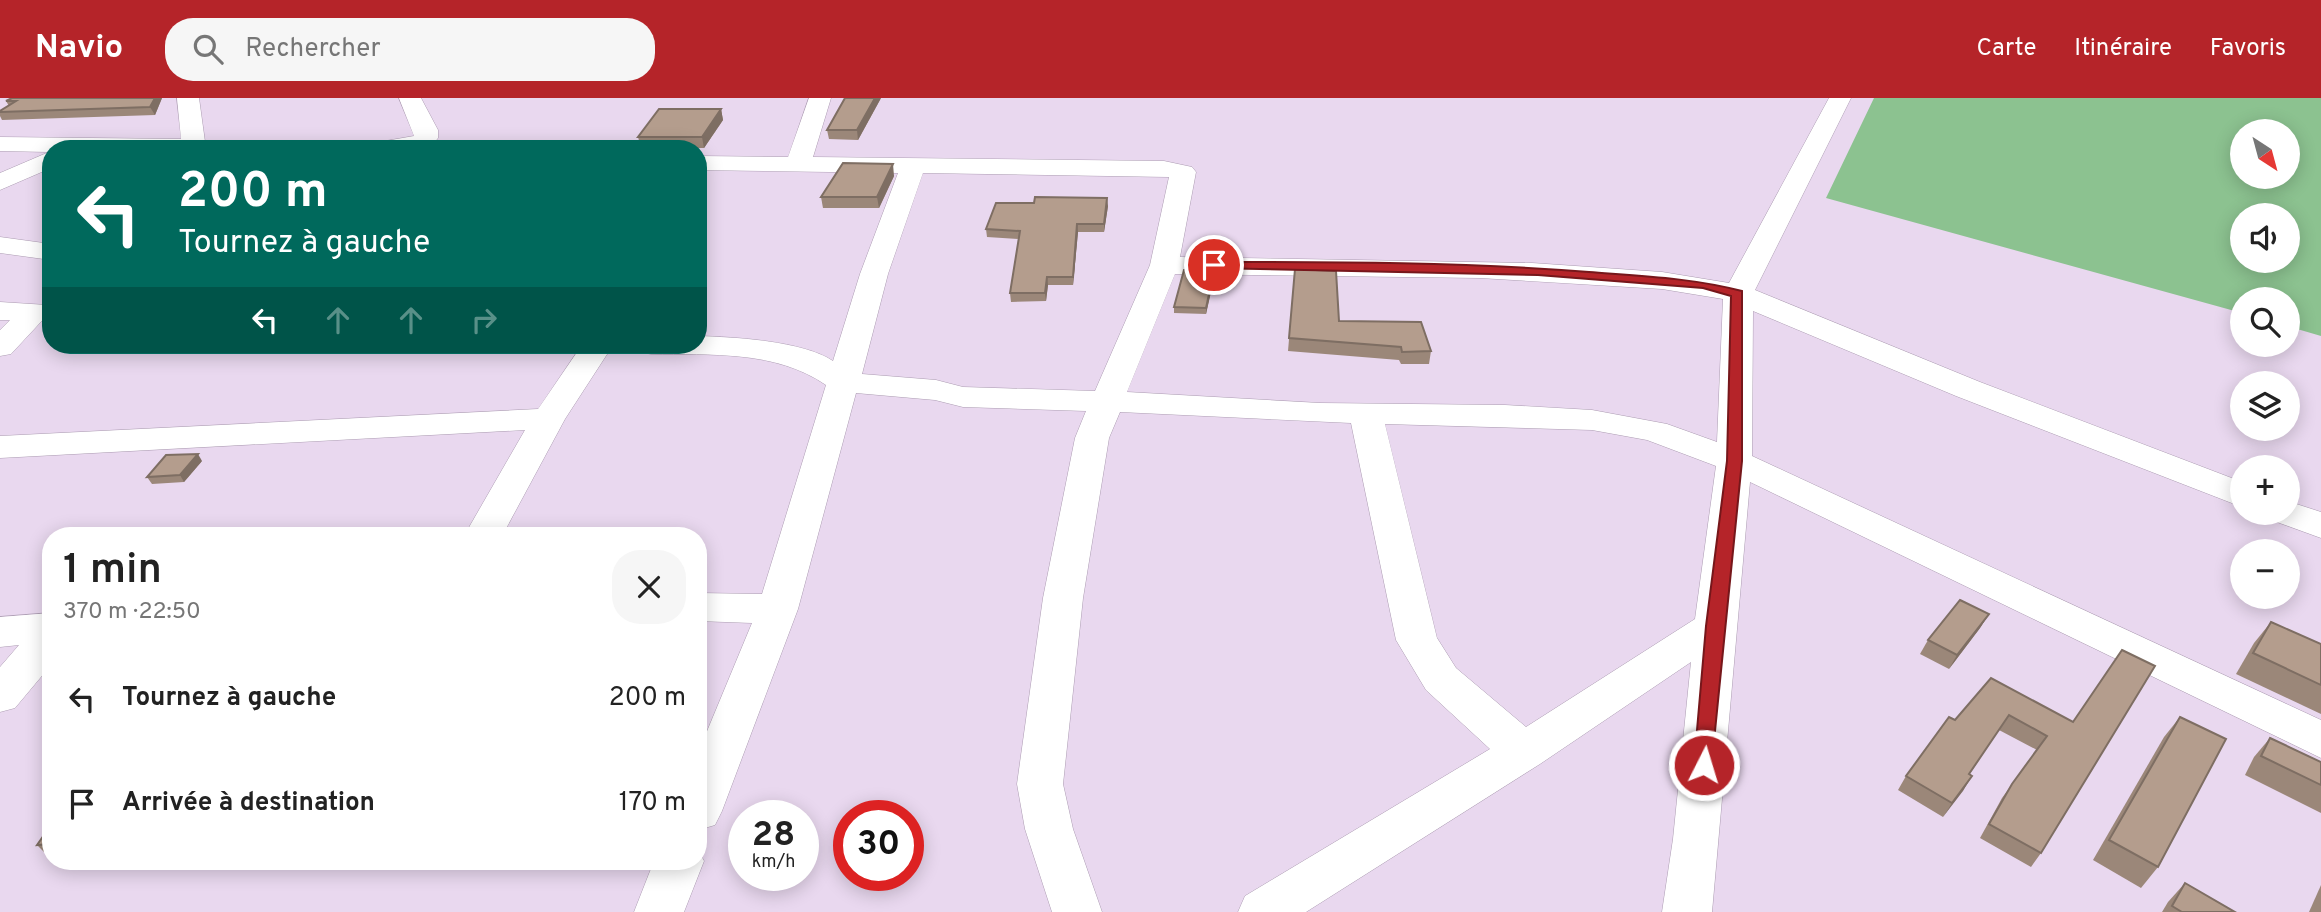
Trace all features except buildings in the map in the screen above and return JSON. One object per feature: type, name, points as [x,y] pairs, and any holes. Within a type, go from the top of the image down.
[{"type":"street","points":[[188,98],[193,140]]},
{"type":"street","points":[[410,98],[426,130],[421,140]]},
{"type":"street","points":[[798,164],[820,98]]},
{"type":"street","points":[[1688,912],[1715,626],[1734,461],[1738,294],[1812,147],[1840,98]]},
{"type":"street","points":[[0,144],[42,146]]},
{"type":"street","points":[[0,182],[42,163]]},
{"type":"street","points":[[707,163],[1138,168],[1183,172],[1164,265],[1092,438],[1063,598],[1040,784],[1049,829],[1077,912]]},
{"type":"street","points":[[707,788],[778,609],[874,274],[913,166]]},
{"type":"street","points":[[0,245],[42,251]]},
{"type":"street","points":[[1164,265],[1391,266],[1538,272],[1704,285],[1738,294],[1968,389],[2230,490]]},
{"type":"street","points":[[0,347],[33,313]]},
{"type":"street","points":[[707,346],[768,351],[816,364],[843,382],[936,390],[963,397],[1107,404],[1238,406],[1366,414],[1494,414],[1592,420],[1655,431],[1734,461],[2321,740]]},
{"type":"street","points":[[488,527],[548,419],[591,354]]},
{"type":"street","points":[[1366,414],[1417,640],[1441,679],[1467,705],[1524,751]]},
{"type":"street","points":[[0,447],[548,419]]},
{"type":"street","points":[[2300,518],[2321,526]]},
{"type":"street","points":[[707,607],[778,609]]},
{"type":"street","points":[[1263,912],[1524,751],[1715,626]]},
{"type":"street","points":[[0,632],[42,629]]},
{"type":"street","points":[[0,696],[42,647]]},
{"type":"street","points":[[659,912],[675,870]]},
{"type":"green space","points":[[1874,98],[2321,98],[2321,336],[2300,330],[2300,287],[2230,287],[2230,310],[1826,198]]},
{"type":"route","points":[[1214,265],[1391,266],[1538,272],[1704,285],[1738,294],[1734,461],[1715,626],[1704,765]]}]
